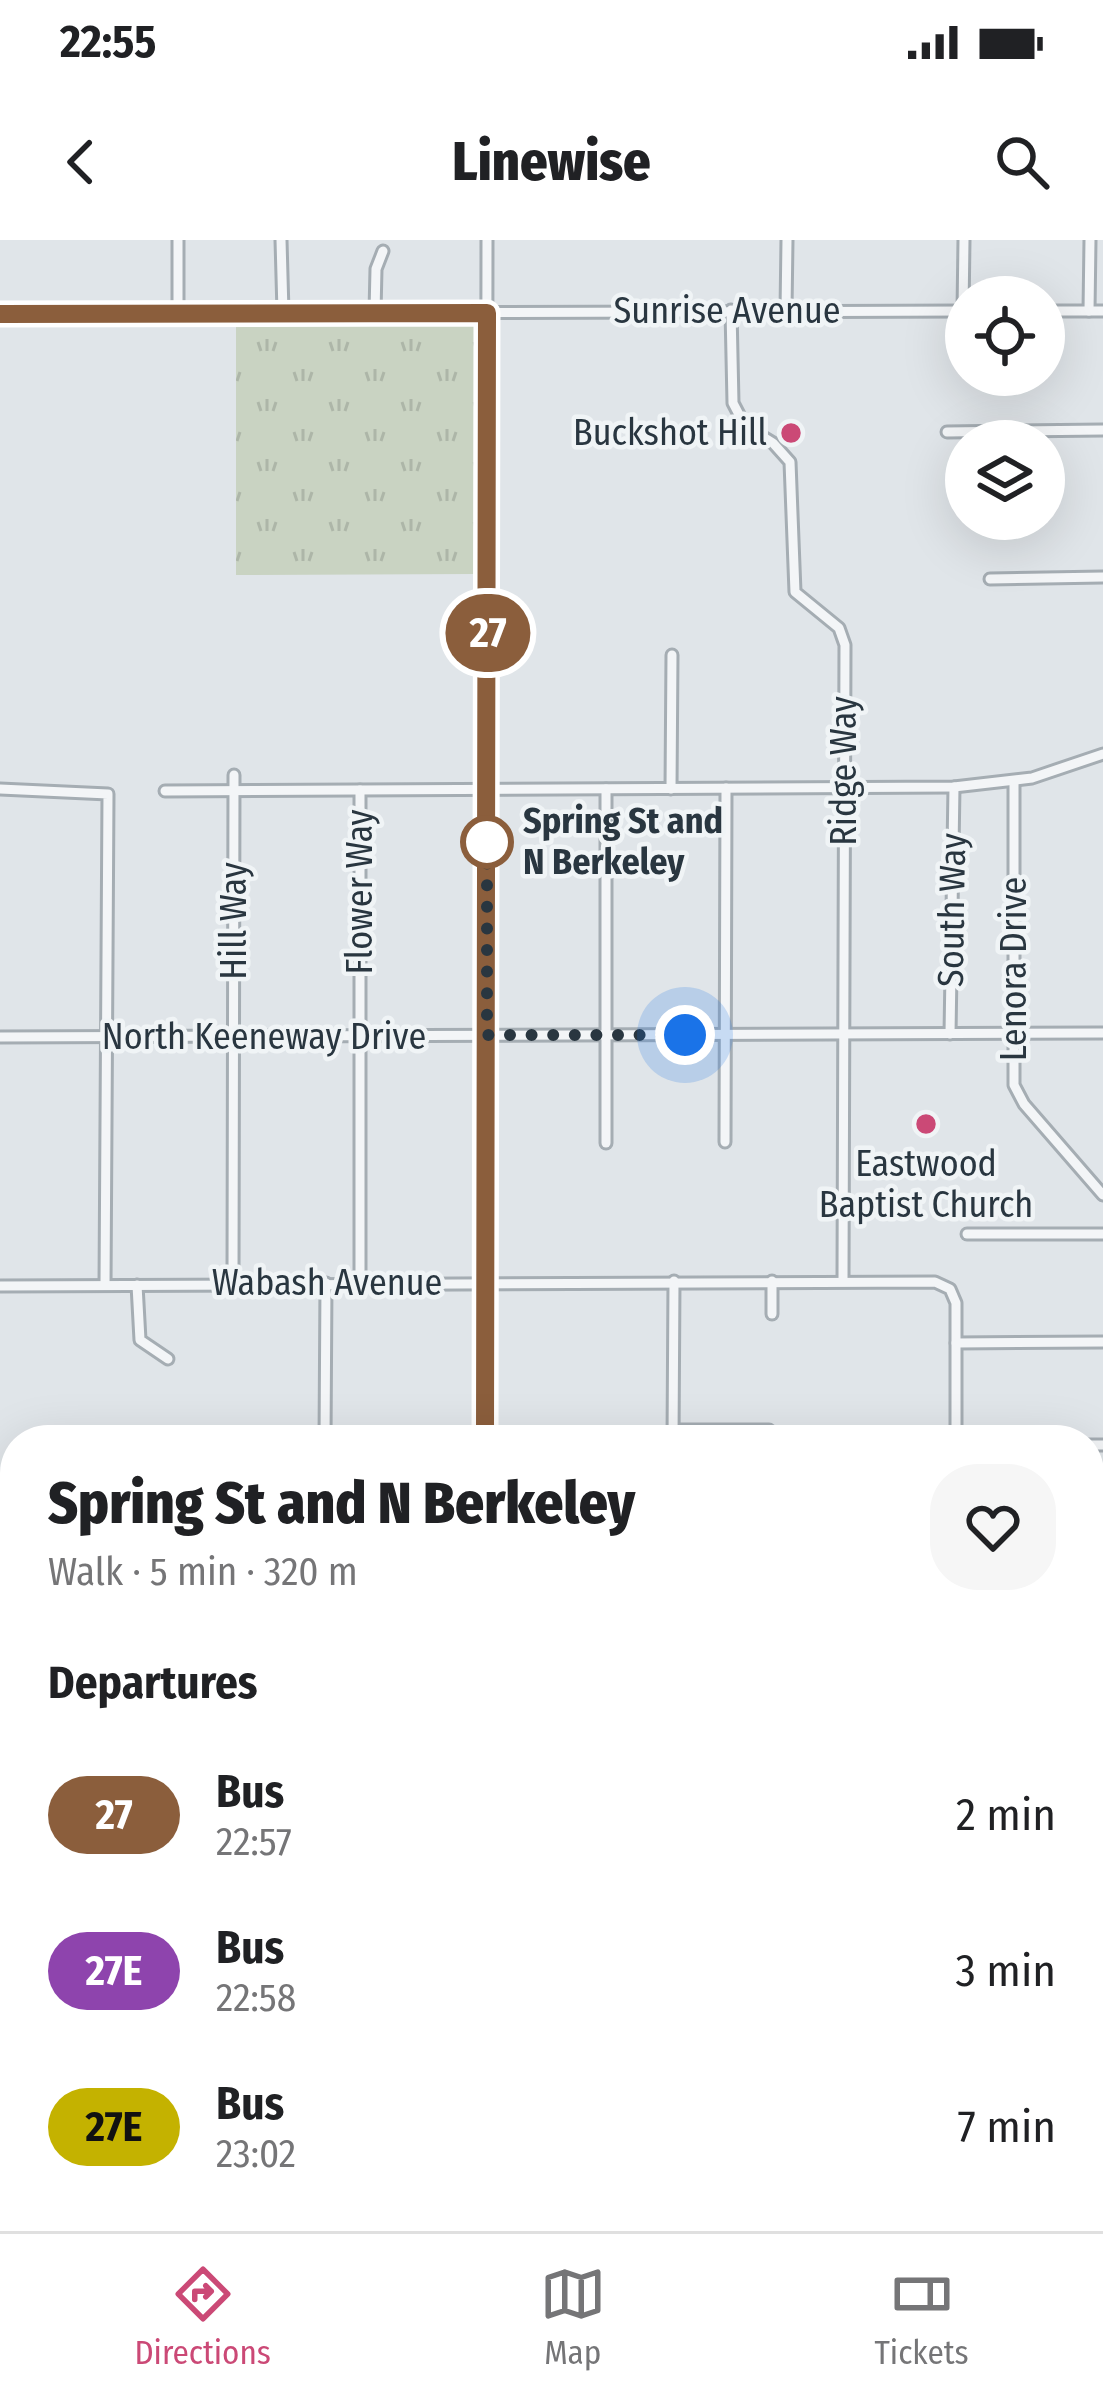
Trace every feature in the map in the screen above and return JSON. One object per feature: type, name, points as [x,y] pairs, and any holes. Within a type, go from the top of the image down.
[{"type":"street","points":[[178,240],[178,313]]},
{"type":"street","points":[[281,240],[283,312]]},
{"type":"street","points":[[485,1425],[487,240]]},
{"type":"street","points":[[786,310],[787,240]]},
{"type":"street","points":[[964,240],[965,276]]},
{"type":"street","points":[[1089,311],[1090,240]]},
{"type":"street","points":[[375,312],[376,269],[383,251]]},
{"type":"street","name":"Ridge Way","points":[[731,310],[733,403],[745,426],[790,462],[795,592],[843,635],[843,1280]]},
{"type":"street","name":"Sunrise Avenue","points":[[0,314],[945,311]]},
{"type":"street","points":[[1065,311],[1103,311]]},
{"type":"street","points":[[1065,430],[1103,430]]},
{"type":"street","points":[[990,579],[1103,577]]},
{"type":"street","points":[[671,789],[672,655]]},
{"type":"street","points":[[166,791],[954,787],[1015,782],[1103,754]]},
{"type":"street","name":"Hill Way","points":[[233,1283],[234,775]]},
{"type":"street","name":"Lenora Drive","points":[[1015,782],[1017,1093],[1103,1195]]},
{"type":"street","name":"South Way","points":[[950,1034],[954,787]]},
{"type":"street","points":[[725,1142],[726,788]]},
{"type":"street","points":[[0,789],[108,794],[105,1285]]},
{"type":"street","points":[[606,789],[606,1143]]},
{"type":"street","name":"Flower Way","points":[[359,1282],[360,790]]},
{"type":"street","name":"North Keeneway Drive","points":[[0,1037],[1103,1033]]},
{"type":"street","points":[[967,1234],[1103,1234]]},
{"type":"street","points":[[673,1425],[674,1281]]},
{"type":"street","points":[[772,1281],[772,1314]]},
{"type":"street","points":[[326,1282],[326,1425]]},
{"type":"street","name":"Wabash Avenue","points":[[0,1286],[942,1283],[955,1297],[956,1342]]},
{"type":"street","points":[[137,1285],[140,1340],[168,1359]]},
{"type":"street","points":[[956,1425],[956,1342],[1103,1342]]},
{"type":"green space","points":[[236,326],[474,326],[475,574],[236,575]]},
{"type":"bus line","name":"27","points":[[0,314],[487,313],[485,1425]]},
{"type":"place","name":"Buckshot Hill","points":[[791,433]]},
{"type":"place","name":"Spring St and N Berkeley","points":[[487,842]]},
{"type":"place","name":"Eastwood Baptist Church","points":[[926,1124]]},
{"type":"route","points":[[487,842],[487,1035],[685,1035]]}]
